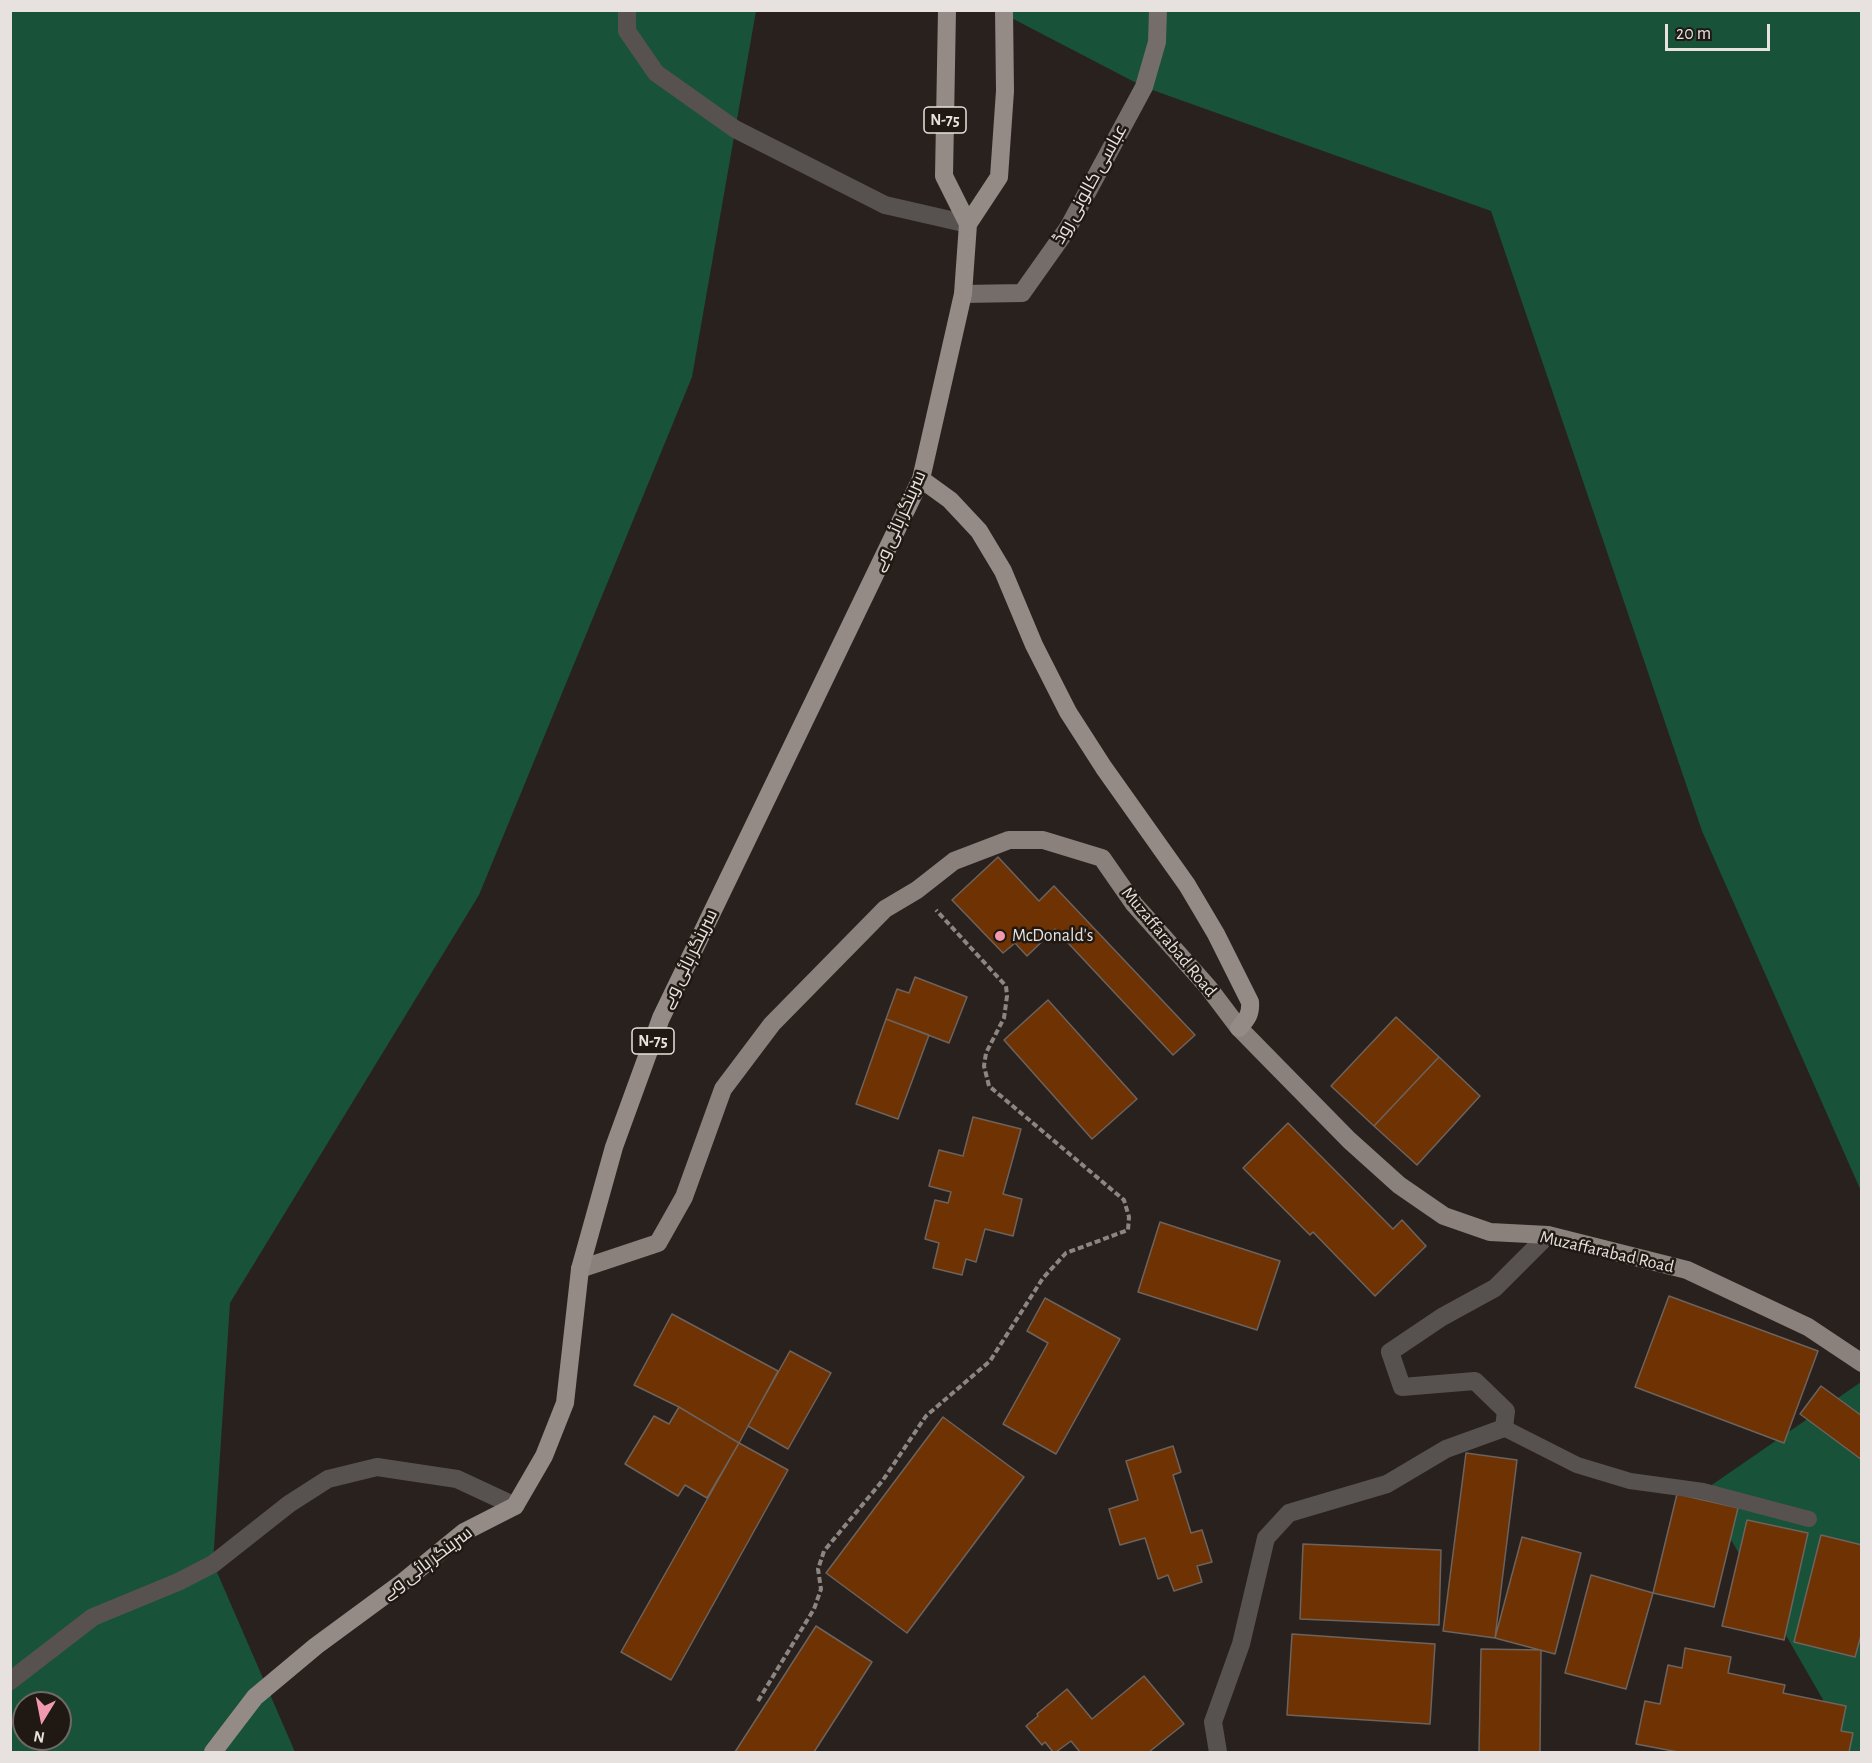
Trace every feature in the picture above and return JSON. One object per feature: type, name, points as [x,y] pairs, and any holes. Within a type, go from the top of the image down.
[{"type":"highway","name":"N-75","points":[[947,10],[944,176],[968,224]]},
{"type":"highway","name":"سرینگر ہائی وے","points":[[213,1752],[255,1697],[316,1646],[403,1582],[464,1532],[515,1506],[544,1456],[565,1403],[580,1269],[614,1147],[661,1018],[921,479],[963,294],[968,224],[999,177],[1005,91],[1004,10]]},
{"type":"highway","points":[[921,479],[950,500],[980,531],[1003,571],[1034,645],[1068,712],[1104,768],[1187,885],[1216,933],[1250,1002],[1251,1011],[1239,1028]]},
{"type":"main road","name":"عباسی کالونی روڈ","points":[[963,294],[1022,294],[1068,228],[1144,87],[1157,42],[1158,10]]},
{"type":"main road","name":"Muzaffarabad Road","points":[[580,1269],[658,1242],[684,1197],[723,1089],[772,1024],[885,909],[917,890],[954,861],[1009,840],[1043,840],[1102,858],[1134,904],[1208,987],[1239,1028],[1349,1140],[1399,1185],[1444,1216],[1490,1232],[1548,1235],[1687,1270],[1808,1327],[1862,1363]]},
{"type":"street","points":[[627,10],[627,31],[656,73],[735,129],[885,205],[968,224]]},
{"type":"street","points":[[1218,1752],[1214,1722],[1240,1644],[1266,1538],[1289,1513],[1387,1484],[1446,1449],[1504,1428],[1506,1411],[1475,1381],[1402,1387],[1390,1352],[1442,1317],[1495,1288],[1548,1235]]},
{"type":"street","points":[[10,1681],[93,1617],[178,1582],[213,1563],[289,1504],[328,1479],[377,1467],[457,1479],[515,1506]]},
{"type":"lane","points":[[1504,1428],[1577,1465],[1630,1481],[1703,1491],[1809,1519]]},
{"type":"path","points":[[758,1701],[814,1609],[821,1589],[818,1569],[824,1551],[883,1480],[926,1416],[990,1361],[1043,1278],[1066,1253],[1128,1230],[1129,1217],[1124,1200],[989,1086],[984,1066],[986,1053],[1004,1018],[1006,986],[917,890]]},
{"type":"green space","points":[[11,11],[756,11],[692,377],[479,895],[230,1303],[213,1563],[295,1752],[11,1752]]},
{"type":"green space","points":[[998,11],[1861,11],[1861,1191],[1702,831],[1491,211],[1144,87]]},
{"type":"green space","points":[[1861,1382],[1861,1752],[1838,1752],[1841,1731],[1703,1491]]},
{"type":"building","points":[[998,857],[1039,901],[1054,886],[1195,1035],[1173,1055],[1055,929],[1027,956],[1015,943],[1003,953],[952,900]]},
{"type":"building","points":[[915,977],[967,997],[949,1043],[886,1019],[897,989],[909,993]]},
{"type":"building","points":[[1048,1000],[1137,1099],[1092,1139],[1004,1040]]},
{"type":"building","points":[[1396,1017],[1439,1057],[1374,1126],[1331,1086]]},
{"type":"building","points":[[886,1019],[929,1035],[898,1119],[856,1104]]},
{"type":"building","points":[[1439,1057],[1480,1096],[1417,1165],[1374,1126]]},
{"type":"building","points":[[973,1117],[1021,1129],[1003,1194],[1022,1199],[1013,1236],[985,1229],[976,1262],[966,1259],[962,1275],[933,1268],[939,1243],[925,1239],[935,1200],[948,1203],[951,1192],[929,1186],[939,1150],[963,1156]]},
{"type":"building","points":[[1288,1123],[1393,1229],[1402,1220],[1426,1246],[1375,1296],[1313,1232],[1310,1235],[1243,1168]]},
{"type":"building","points":[[1160,1222],[1280,1261],[1257,1330],[1138,1292]]},
{"type":"building","points":[[1669,1296],[1818,1351],[1784,1443],[1635,1387]]},
{"type":"building","points":[[1045,1298],[1120,1339],[1056,1454],[1003,1424],[1048,1343],[1027,1331]]},
{"type":"building","points":[[672,1314],[778,1371],[739,1443],[679,1407],[634,1385]]},
{"type":"building","points":[[790,1351],[831,1373],[788,1449],[748,1426]]},
{"type":"building","points":[[1821,1386],[1862,1416],[1862,1460],[1800,1414]]},
{"type":"building","points":[[679,1407],[739,1443],[707,1498],[685,1485],[678,1496],[625,1464],[654,1416],[669,1424]]},
{"type":"building","points":[[943,1417],[1024,1477],[907,1633],[826,1573]]},
{"type":"building","points":[[739,1443],[788,1470],[671,1680],[621,1652]]},
{"type":"building","points":[[1173,1446],[1181,1472],[1173,1475],[1191,1533],[1202,1530],[1212,1562],[1197,1566],[1202,1582],[1174,1591],[1168,1575],[1158,1579],[1145,1538],[1120,1545],[1109,1509],[1138,1500],[1126,1461]]},
{"type":"building","points":[[1466,1453],[1517,1460],[1495,1638],[1443,1631]]},
{"type":"building","points":[[1677,1494],[1738,1508],[1714,1607],[1653,1593]]},
{"type":"building","points":[[1747,1520],[1808,1533],[1784,1640],[1722,1626]]},
{"type":"building","points":[[1821,1535],[1862,1545],[1862,1632],[1855,1657],[1794,1642]]},
{"type":"building","points":[[1522,1537],[1581,1553],[1555,1654],[1495,1638]]},
{"type":"building","points":[[1303,1544],[1441,1550],[1439,1625],[1300,1619]]},
{"type":"building","points":[[1591,1575],[1653,1593],[1626,1689],[1565,1673]]},
{"type":"building","points":[[816,1626],[872,1662],[814,1752],[735,1752]]},
{"type":"building","points":[[1292,1634],[1435,1644],[1430,1724],[1287,1715]]},
{"type":"building","points":[[1685,1648],[1731,1657],[1728,1673],[1785,1685],[1783,1693],[1846,1706],[1841,1731],[1853,1733],[1849,1752],[1678,1752],[1636,1744],[1645,1701],[1660,1704],[1668,1665],[1682,1668]]},
{"type":"building","points":[[1481,1649],[1541,1650],[1540,1752],[1479,1752]]},
{"type":"building","points":[[1144,1676],[1184,1724],[1149,1752],[1080,1752],[1071,1741],[1053,1752],[1045,1742],[1042,1745],[1026,1726],[1067,1689],[1092,1719]]},
{"type":"place","name":"McDonald's","points":[[1000,936]]}]
